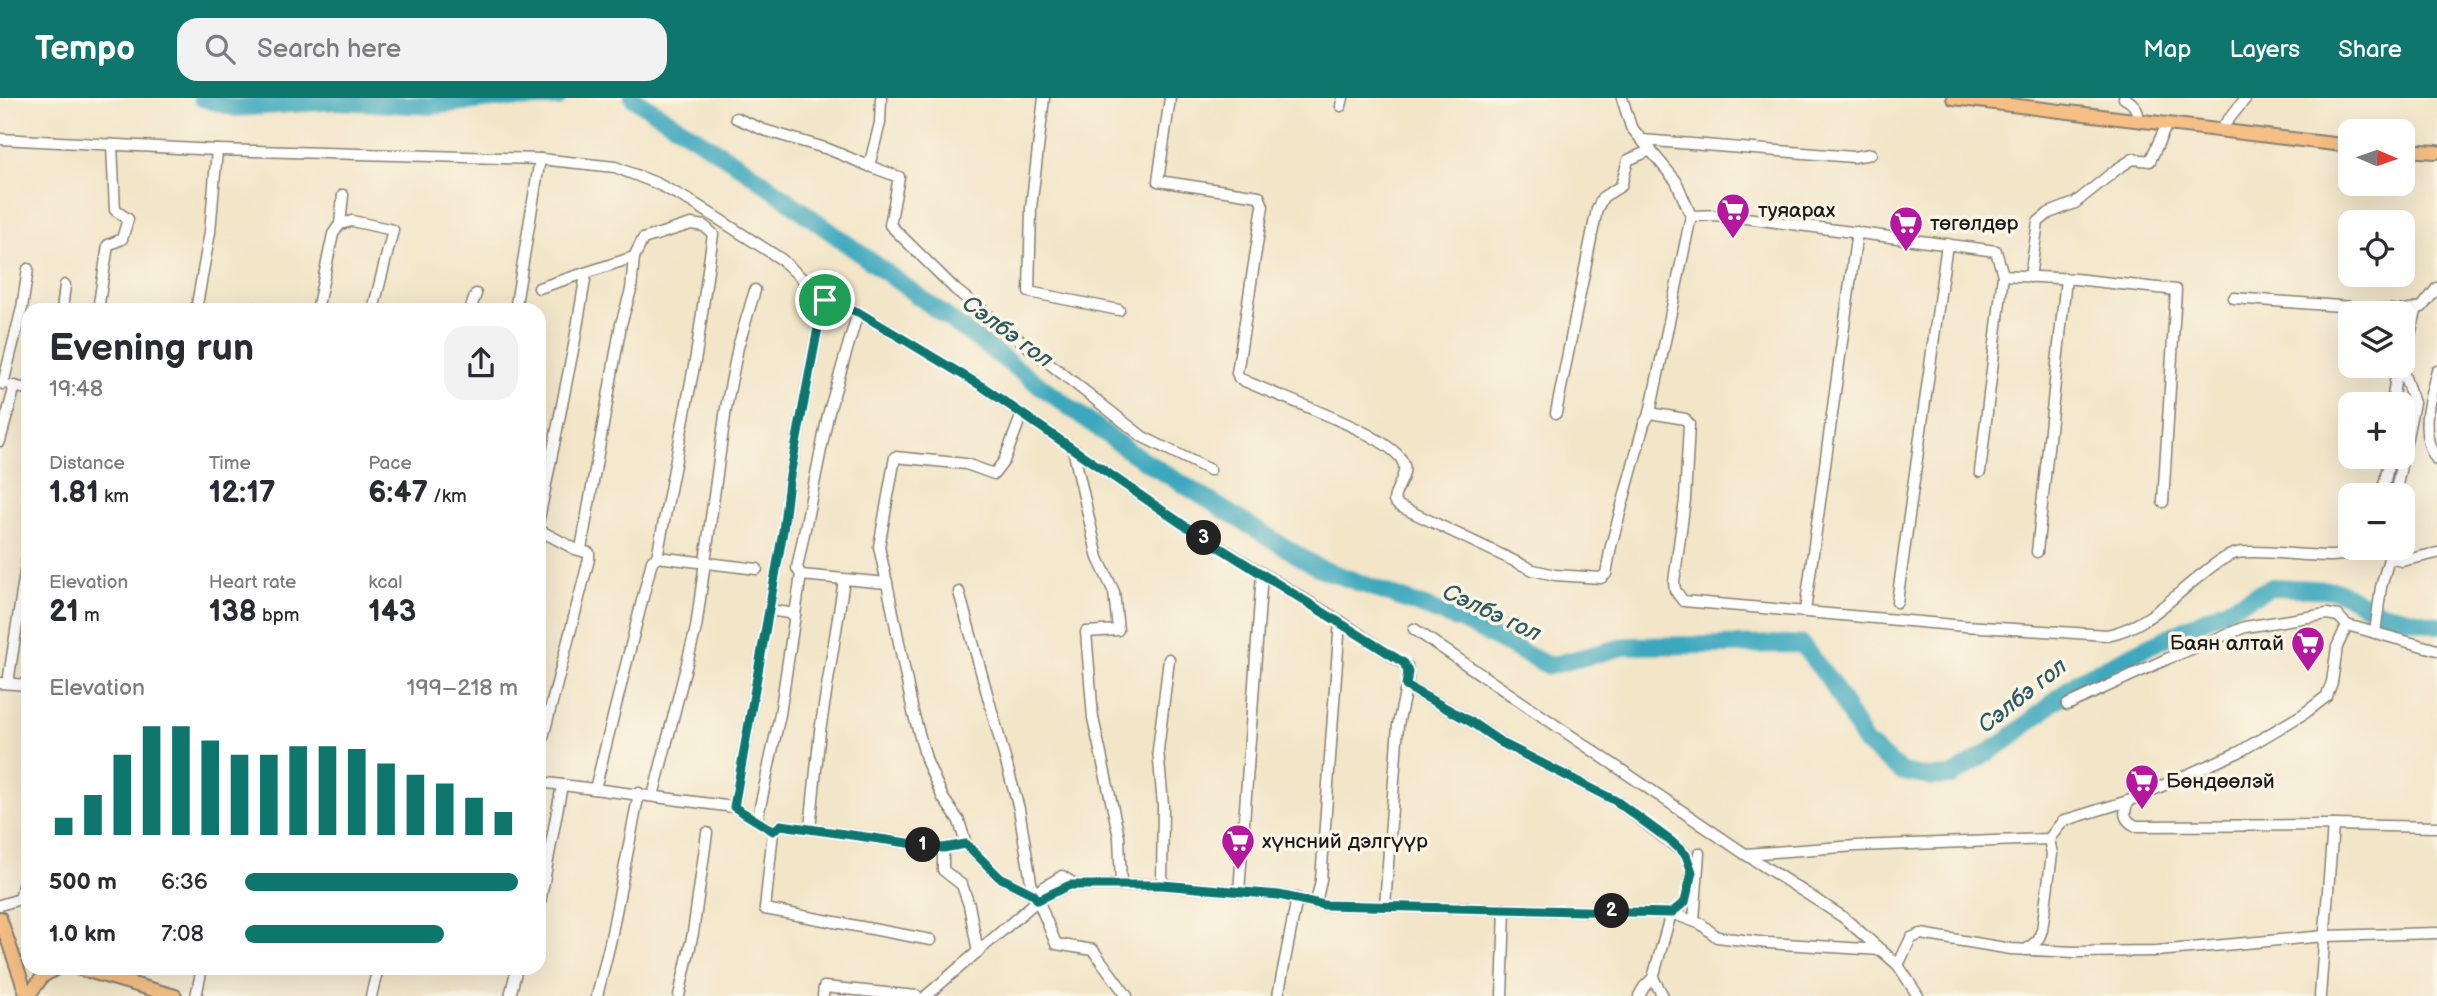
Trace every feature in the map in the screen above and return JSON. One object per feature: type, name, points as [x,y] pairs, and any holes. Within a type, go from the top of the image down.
[{"type":"main road","points":[[1953,98],[2338,145]]},
{"type":"main road","points":[[2415,151],[2437,152]]},
{"type":"main road","points":[[0,918],[21,963]]},
{"type":"main road","points":[[11,946],[21,950]]},
{"type":"main road","points":[[25,975],[27,996]]},
{"type":"main road","points":[[27,996],[45,975]]},
{"type":"main road","points":[[99,975],[152,992],[175,996]]},
{"type":"street","points":[[869,166],[880,123],[881,98]]},
{"type":"street","points":[[1044,98],[1031,208],[1029,292],[1119,310]]},
{"type":"street","points":[[1170,98],[1158,181],[1259,195],[1263,205],[1237,373],[1243,380],[1369,434],[1399,458],[1404,465],[1394,495],[1394,501],[1399,506],[1533,570],[1555,575],[1601,578],[1606,573],[1644,424],[1650,413],[1691,216],[1676,181],[1631,127],[1622,98]]},
{"type":"street","points":[[2124,98],[2130,100],[2139,120]]},
{"type":"street","points":[[2220,130],[2246,98]]},
{"type":"street","points":[[736,118],[900,177],[890,225],[956,290],[1143,437],[1210,470]]},
{"type":"street","points":[[2030,277],[2038,222],[2075,203],[2133,159],[2150,161],[2167,124]]},
{"type":"street","points":[[0,139],[217,150],[540,159],[615,167],[656,183],[692,202],[781,259],[825,300],[858,312],[983,387],[1182,524],[1404,663],[1408,672],[1398,725],[1385,906]]},
{"type":"street","points":[[1642,141],[1853,157],[1871,154]]},
{"type":"street","points":[[98,303],[108,244],[122,239],[128,219],[115,210],[112,145]]},
{"type":"street","points":[[197,303],[210,232],[217,150]]},
{"type":"street","points":[[1556,413],[1597,209],[1603,197],[1621,186],[1628,160],[1651,150]]},
{"type":"street","points":[[516,303],[540,159]]},
{"type":"street","points":[[318,303],[333,233],[340,224],[343,195]]},
{"type":"street","points":[[1691,216],[1723,215],[1996,251],[2003,275],[1980,472]]},
{"type":"street","points":[[340,224],[352,221],[393,230],[375,303]]},
{"type":"street","points":[[581,550],[621,324],[631,290],[634,257],[643,239],[691,224],[704,226],[713,234],[696,356],[657,557],[652,561],[595,789]]},
{"type":"street","points":[[1805,611],[1857,232]]},
{"type":"street","points":[[1897,602],[1947,244]]},
{"type":"street","points":[[540,288],[634,257]]},
{"type":"street","points":[[23,303],[28,269]]},
{"type":"street","points":[[546,484],[586,274]]},
{"type":"street","points":[[2003,275],[2176,290],[2163,502]]},
{"type":"street","points":[[2037,552],[2066,279]]},
{"type":"street","points":[[63,303],[65,285]]},
{"type":"street","points":[[2234,298],[2405,311],[2434,301],[2437,288]]},
{"type":"street","points":[[653,796],[696,628],[726,408],[738,347],[755,290]]},
{"type":"street","points":[[473,303],[476,294]]},
{"type":"street","points":[[734,807],[783,531],[789,481],[825,300]]},
{"type":"street","points":[[2415,318],[2417,308]]},
{"type":"street","points":[[21,312],[1,384],[21,387]]},
{"type":"street","points":[[757,821],[779,714],[795,614],[801,575],[797,568],[828,415],[858,312]]},
{"type":"street","points":[[2437,371],[2426,412],[2429,448],[2437,460]]},
{"type":"street","points":[[2397,483],[2414,403],[2406,378]]},
{"type":"street","points":[[0,441],[15,386]]},
{"type":"street","points":[[1650,413],[1685,419],[1689,424],[1685,500],[1674,582],[1678,597],[1683,601],[1965,626],[2107,635],[2142,623],[2211,567],[2231,555],[2252,552],[2338,554]]},
{"type":"street","points":[[1022,414],[1004,461],[994,474],[966,464],[895,457],[879,547],[913,712],[927,762],[943,798],[959,821],[966,844],[999,877],[1035,897]]},
{"type":"street","points":[[1073,449],[1095,547],[1114,592],[1118,630],[1086,632],[1093,718],[1119,837],[1121,885]]},
{"type":"street","points":[[546,534],[589,553],[546,726]]},
{"type":"street","points":[[2415,558],[2437,553]]},
{"type":"street","points":[[657,557],[758,569]]},
{"type":"street","points":[[2375,633],[2386,560]]},
{"type":"street","points":[[1240,892],[1262,573]]},
{"type":"street","points":[[801,575],[887,583]]},
{"type":"street","points":[[810,829],[820,731],[844,580]]},
{"type":"street","points":[[4,683],[21,591]]},
{"type":"street","points":[[959,592],[1019,809],[1035,897],[1056,944],[1093,950],[1127,996]]},
{"type":"street","points":[[769,610],[795,614]]},
{"type":"street","points":[[2067,705],[2245,626],[2327,614],[2338,616],[2347,625],[2437,650]]},
{"type":"street","points":[[1316,903],[1321,880],[1340,621]]},
{"type":"street","points":[[2025,950],[2038,940],[2042,930],[2052,854],[2049,839],[2062,822],[2128,801],[2239,752],[2318,704],[2327,696],[2337,647],[2347,625]]},
{"type":"street","points":[[1414,629],[1745,854],[1843,917],[1898,965],[1918,996]]},
{"type":"street","points":[[1162,885],[1163,805],[1158,750],[1170,659]]},
{"type":"street","points":[[1406,686],[1471,722],[1502,743],[1616,801],[1672,842],[1686,855],[1692,872],[1684,917]]},
{"type":"street","points":[[546,783],[734,807],[773,831]]},
{"type":"street","points":[[546,871],[562,785]]},
{"type":"street","points":[[597,996],[639,793]]},
{"type":"street","points":[[2128,801],[2125,816],[2127,821],[2136,826],[2437,827]]},
{"type":"street","points":[[931,940],[765,909],[773,831],[781,825],[943,848],[966,844]]},
{"type":"street","points":[[2320,996],[2333,825]]},
{"type":"street","points":[[679,996],[693,933],[707,834]]},
{"type":"street","points":[[1745,854],[1856,846],[2049,839]]},
{"type":"street","points":[[943,848],[943,870],[962,885],[969,905],[978,952]]},
{"type":"street","points":[[1639,996],[1653,978],[1684,917],[1699,853]]},
{"type":"street","points":[[926,996],[978,952],[1035,897],[1062,876],[1071,882],[1070,885],[1162,885],[1297,898],[1324,905],[1684,917],[1717,937],[1881,950]]},
{"type":"street","points":[[0,905],[20,899],[21,894]]},
{"type":"street","points":[[1278,996],[1297,898]]},
{"type":"street","points":[[1502,996],[1505,909]]},
{"type":"street","points":[[1898,965],[1910,938],[1920,934],[2025,950],[2157,951],[2325,936],[2437,933]]},
{"type":"street","points":[[196,996],[200,975]]},
{"type":"street","points":[[371,996],[376,975]]},
{"type":"street","points":[[510,996],[515,975]]},
{"type":"street","points":[[1653,978],[1663,996]]},
{"type":"street","points":[[823,996],[824,987],[917,996]]},
{"type":"waterway","name":"Сэлбэ гол","points":[[202,98],[235,108],[336,101],[430,106],[492,99],[558,98]]},
{"type":"waterway","name":"Сэлбэ гол","points":[[633,98],[745,169],[1132,453],[1317,567],[1462,621],[1549,666],[1627,646],[1801,644],[1832,683],[1865,743],[1902,772],[1931,777],[1952,776],[2009,739],[2081,679],[2272,587],[2336,590],[2382,613],[2437,625]]},
{"type":"place","name":"туяарах","points":[[1733,240]]},
{"type":"place","name":"төгөлдөр","points":[[1906,253]]},
{"type":"place","name":"Баян алтай","points":[[2308,673]]},
{"type":"place","name":"Бөндөөлэй","points":[[2142,811]]},
{"type":"place","name":"хүнсний дэлгүүр","points":[[1238,871]]},
{"type":"route","points":[[825,300],[858,312],[983,387],[1182,524],[1404,663],[1408,672],[1406,686],[1471,722],[1502,743],[1616,801],[1686,855],[1692,872],[1685,902],[1671,913],[1324,905],[1279,895],[1162,885],[1070,885],[1038,900],[1033,894],[999,877],[966,844],[943,848],[781,825],[773,831],[734,807],[783,531],[789,481],[825,300]]}]
